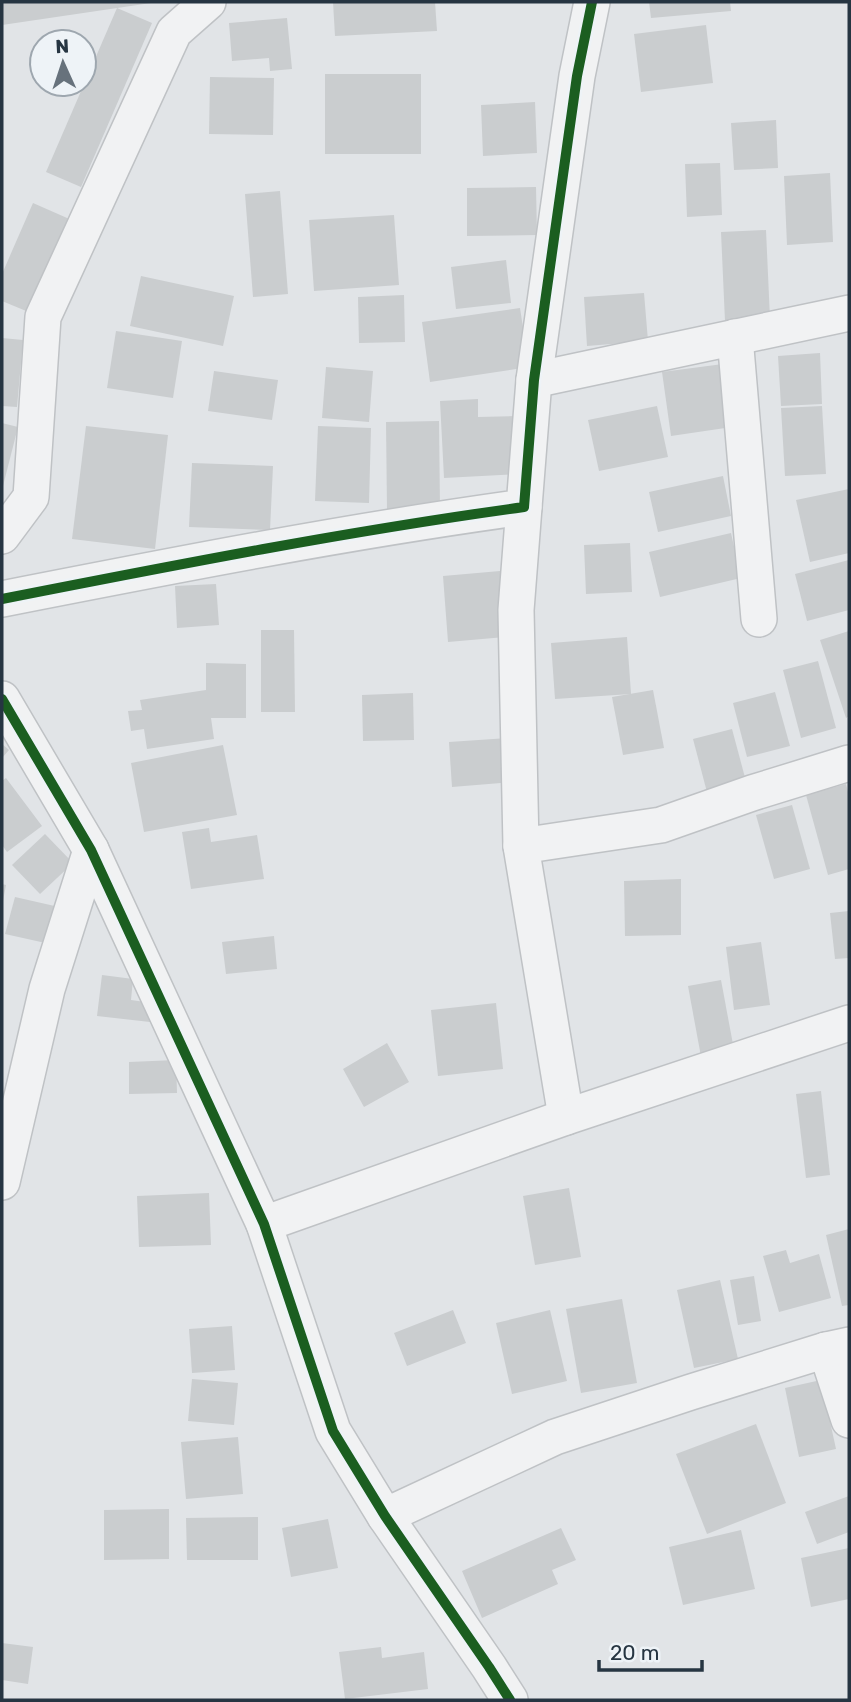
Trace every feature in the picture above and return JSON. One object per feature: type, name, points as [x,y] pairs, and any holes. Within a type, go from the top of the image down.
[{"type":"street","points":[[2,536],[31,497],[43,317],[174,32],[208,2]]},
{"type":"street","points":[[566,1117],[521,846],[516,610],[534,380],[577,76],[592,2]]},
{"type":"street","points":[[534,380],[849,313]]},
{"type":"street","points":[[735,337],[759,618]]},
{"type":"street","points":[[2,599],[185,563],[456,516],[524,507]]},
{"type":"street","points":[[2,699],[91,850],[264,1224],[333,1431],[385,1516],[510,1700]]},
{"type":"street","points":[[521,846],[661,825],[849,763]]},
{"type":"street","points":[[2,1182],[47,989],[91,850]]},
{"type":"street","points":[[264,1224],[566,1117],[849,1023]]},
{"type":"street","points":[[385,1516],[555,1437],[691,1392],[838,1348],[849,1420]]},
{"type":"building","points":[[2,2],[151,2],[151,3],[2,25]]},
{"type":"building","points":[[333,2],[435,2],[437,31],[335,36]]},
{"type":"building","points":[[649,2],[730,2],[731,11],[651,18]]},
{"type":"building","points":[[117,8],[152,23],[81,187],[46,172],[78,98],[98,98],[98,52]]},
{"type":"building","points":[[287,18],[292,69],[270,71],[269,58],[232,61],[229,23]]},
{"type":"building","points":[[706,25],[713,83],[641,92],[634,34]]},
{"type":"building","points":[[325,74],[421,74],[421,154],[325,154]]},
{"type":"building","points":[[210,77],[274,78],[273,135],[209,134]]},
{"type":"building","points":[[535,102],[537,153],[483,156],[481,105]]},
{"type":"building","points":[[776,120],[778,168],[734,170],[731,123]]},
{"type":"building","points":[[720,163],[722,215],[687,217],[685,164]]},
{"type":"building","points":[[830,173],[833,242],[787,245],[784,176]]},
{"type":"building","points":[[536,187],[537,235],[467,236],[467,188]]},
{"type":"building","points":[[280,191],[288,294],[253,297],[245,194]]},
{"type":"building","points":[[33,203],[83,225],[43,318],[2,301],[2,274]]},
{"type":"building","points":[[394,215],[399,285],[314,291],[309,220]]},
{"type":"building","points":[[766,230],[770,319],[725,321],[721,232]]},
{"type":"building","points":[[506,260],[511,303],[456,309],[451,267]]},
{"type":"building","points":[[141,276],[234,296],[223,346],[130,326]]},
{"type":"building","points":[[644,293],[648,341],[587,346],[584,297]]},
{"type":"building","points":[[404,295],[405,342],[359,343],[358,297]]},
{"type":"building","points":[[520,308],[529,367],[430,382],[422,322]]},
{"type":"building","points":[[116,331],[182,341],[173,398],[107,388]]},
{"type":"building","points":[[2,338],[23,340],[17,407],[2,406]]},
{"type":"building","points":[[820,353],[822,404],[781,406],[778,356]]},
{"type":"building","points":[[723,364],[732,427],[671,436],[662,372]]},
{"type":"building","points":[[326,367],[373,371],[369,422],[322,418]]},
{"type":"building","points":[[214,371],[278,380],[272,420],[208,411]]},
{"type":"building","points":[[478,399],[478,417],[517,416],[519,474],[444,478],[440,401]]},
{"type":"building","points":[[657,406],[668,457],[599,471],[588,420]]},
{"type":"building","points":[[822,406],[826,474],[785,476],[781,408]]},
{"type":"building","points":[[439,421],[440,509],[387,510],[386,422]]},
{"type":"building","points":[[2,423],[18,427],[3,486],[2,486]]},
{"type":"building","points":[[86,426],[168,435],[155,549],[72,539]]},
{"type":"building","points":[[318,426],[371,428],[369,503],[315,501]]},
{"type":"building","points":[[192,463],[273,466],[270,530],[189,527]]},
{"type":"building","points":[[723,476],[731,516],[658,532],[649,492]]},
{"type":"building","points":[[849,489],[849,553],[810,562],[796,500]]},
{"type":"building","points":[[731,533],[741,578],[660,597],[649,552]]},
{"type":"building","points":[[630,543],[632,592],[586,594],[584,545]]},
{"type":"building","points":[[849,560],[849,610],[807,621],[795,574]]},
{"type":"building","points":[[500,571],[505,637],[448,642],[443,576]]},
{"type":"building","points":[[216,584],[219,625],[177,628],[175,586]]},
{"type":"building","points":[[261,630],[294,630],[295,712],[261,712]]},
{"type":"building","points":[[849,631],[849,716],[846,718],[820,640]]},
{"type":"building","points":[[627,637],[631,694],[555,699],[551,643]]},
{"type":"building","points":[[818,661],[836,728],[801,738],[783,670]]},
{"type":"building","points":[[206,663],[246,664],[246,718],[211,718],[214,739],[147,749],[144,729],[131,731],[128,711],[142,710],[140,700],[206,690]]},
{"type":"building","points":[[653,690],[664,748],[623,755],[612,697]]},
{"type":"building","points":[[775,692],[790,746],[747,757],[733,703]]},
{"type":"building","points":[[413,693],[414,740],[363,741],[362,695]]},
{"type":"building","points":[[732,729],[747,785],[708,796],[693,739]]},
{"type":"building","points":[[508,738],[512,782],[452,787],[449,742]]},
{"type":"building","points":[[2,744],[9,750],[2,758]]},
{"type":"building","points":[[223,745],[237,815],[144,832],[131,763]]},
{"type":"building","points":[[6,778],[42,826],[7,852],[2,845],[2,781]]},
{"type":"building","points":[[846,784],[849,796],[849,869],[828,875],[806,795]]},
{"type":"building","points":[[792,805],[810,869],[774,879],[756,815]]},
{"type":"building","points":[[209,828],[211,842],[257,835],[264,879],[191,889],[182,832]]},
{"type":"building","points":[[45,834],[73,863],[40,894],[12,865]]},
{"type":"building","points":[[681,879],[681,935],[625,936],[624,881]]},
{"type":"building","points":[[2,884],[6,885],[3,901],[2,901]]},
{"type":"building","points":[[15,897],[59,907],[50,944],[5,934]]},
{"type":"building","points":[[849,911],[849,958],[835,959],[830,913]]},
{"type":"building","points":[[274,936],[277,969],[226,974],[222,942]]},
{"type":"building","points":[[761,942],[770,1005],[734,1010],[726,947]]},
{"type":"building","points":[[102,975],[133,979],[131,1000],[152,1003],[150,1022],[97,1016]]},
{"type":"building","points":[[721,980],[735,1055],[702,1062],[688,986]]},
{"type":"building","points":[[496,1003],[503,1069],[438,1076],[431,1010]]},
{"type":"building","points":[[387,1043],[409,1082],[364,1107],[343,1069]]},
{"type":"building","points":[[176,1060],[177,1093],[129,1094],[129,1062]]},
{"type":"building","points":[[821,1091],[830,1175],[806,1178],[796,1094]]},
{"type":"building","points":[[569,1188],[581,1257],[535,1265],[523,1196]]},
{"type":"building","points":[[209,1193],[211,1245],[139,1247],[137,1196]]},
{"type":"building","points":[[849,1229],[849,1305],[842,1306],[826,1235]]},
{"type":"building","points":[[786,1250],[790,1263],[819,1254],[831,1298],[779,1312],[763,1256]]},
{"type":"building","points":[[754,1276],[761,1321],[738,1325],[730,1280]]},
{"type":"building","points":[[720,1280],[738,1359],[694,1368],[677,1290]]},
{"type":"building","points":[[622,1299],[637,1383],[581,1393],[566,1309]]},
{"type":"building","points":[[453,1310],[466,1343],[407,1366],[394,1333]]},
{"type":"building","points":[[550,1310],[567,1381],[512,1394],[496,1323]]},
{"type":"building","points":[[232,1326],[235,1370],[192,1373],[189,1329]]},
{"type":"building","points":[[192,1379],[238,1383],[234,1425],[188,1421]]},
{"type":"building","points":[[821,1380],[836,1449],[799,1457],[785,1388]]},
{"type":"building","points":[[756,1424],[786,1503],[707,1534],[676,1454]]},
{"type":"building","points":[[238,1437],[243,1494],[186,1499],[181,1442]]},
{"type":"building","points":[[849,1496],[849,1532],[817,1544],[805,1512]]},
{"type":"building","points":[[169,1509],[169,1559],[104,1560],[104,1510]]},
{"type":"building","points":[[258,1517],[258,1560],[187,1560],[186,1518]]},
{"type":"building","points":[[328,1519],[338,1568],[291,1577],[282,1528]]},
{"type":"building","points":[[561,1528],[576,1560],[552,1570],[558,1584],[482,1618],[462,1571]]},
{"type":"building","points":[[741,1530],[755,1589],[683,1605],[669,1547]]},
{"type":"building","points":[[849,1548],[849,1599],[811,1607],[801,1558]]},
{"type":"building","points":[[2,1643],[33,1647],[28,1684],[2,1680]]},
{"type":"building","points":[[381,1647],[382,1658],[424,1652],[428,1689],[345,1699],[339,1652]]},
{"type":"cycle path","points":[[2,599],[197,561],[524,507],[534,380],[577,76],[592,2]]},
{"type":"cycle path","points":[[2,699],[91,850],[264,1224],[333,1431],[385,1516],[510,1700]]}]
